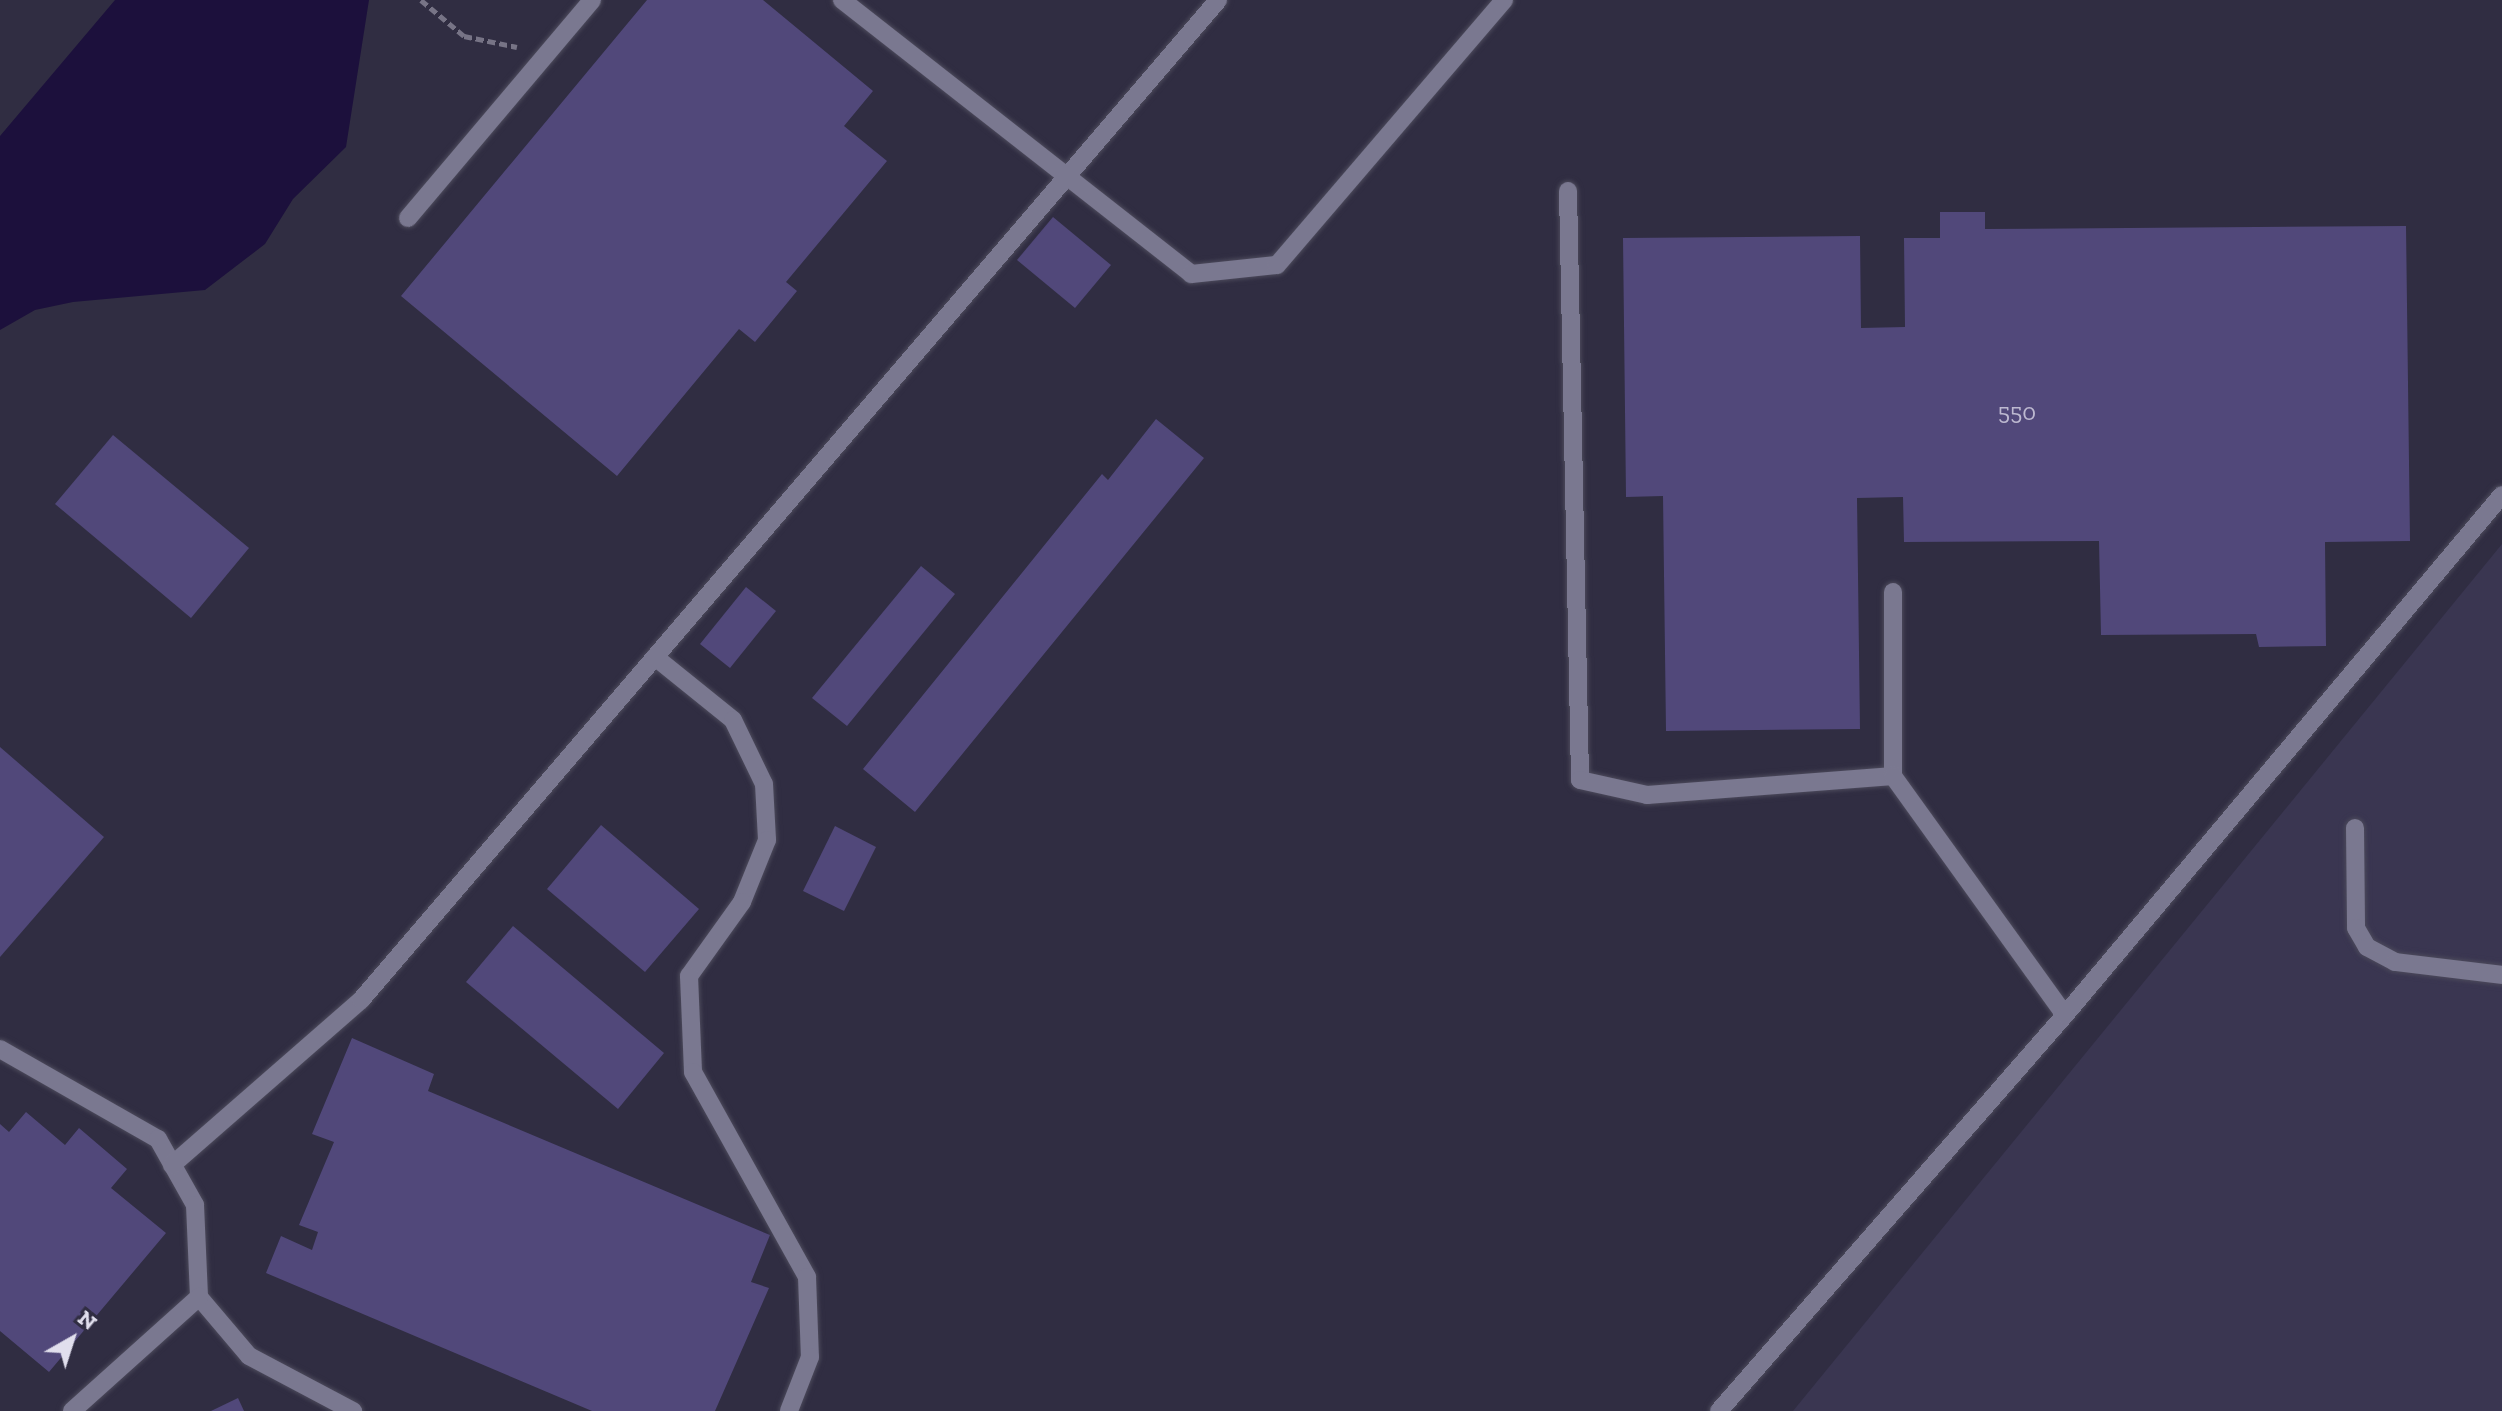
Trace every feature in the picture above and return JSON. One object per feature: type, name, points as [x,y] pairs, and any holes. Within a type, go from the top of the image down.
[{"type":"lane","points":[[408,218],[592,0]]},
{"type":"lane","points":[[842,0],[1064,179],[1191,274],[1277,265],[1504,0]]},
{"type":"lane","points":[[172,1165],[361,1000],[1218,0]]},
{"type":"lane","points":[[1568,191],[1580,780],[1647,795],[1893,776]]},
{"type":"lane","points":[[1719,1411],[2065,1015],[2502,495]]},
{"type":"lane","points":[[1893,592],[1893,776],[2065,1015]]},
{"type":"lane","points":[[655,657],[733,720],[764,784],[767,840],[742,902],[689,976],[689,989],[693,1072],[807,1277],[810,1357],[789,1411]]},
{"type":"lane","points":[[2355,828],[2356,928],[2367,947],[2395,962],[2502,975]]},
{"type":"lane","points":[[0,1049],[158,1139],[195,1205],[199,1297],[249,1356],[353,1411]]},
{"type":"lane","points":[[72,1411],[199,1297]]},
{"type":"path","points":[[421,0],[464,36],[523,48]]},
{"type":"shaded area","points":[[115,0],[369,0],[346,147],[293,199],[265,244],[205,290],[73,302],[35,310],[0,330],[0,136]]},
{"type":"shaded area","points":[[2502,544],[2502,1411],[1793,1411]]},
{"type":"building","points":[[647,0],[763,0],[873,91],[844,126],[887,161],[786,282],[797,291],[755,342],[739,329],[617,476],[401,296]]},
{"type":"building","points":[[1940,212],[1985,212],[1985,229],[2406,226],[2410,541],[2325,542],[2326,646],[2259,647],[2256,634],[2101,635],[2099,541],[1904,542],[1903,497],[1857,498],[1860,729],[1666,731],[1663,496],[1626,497],[1623,238],[1860,236],[1861,328],[1905,327],[1904,238],[1940,238]]},
{"type":"building","points":[[1053,217],[1111,265],[1075,308],[1017,260]]},
{"type":"building","points":[[1156,419],[1204,458],[915,812],[863,769],[1102,474],[1108,480]]},
{"type":"building","points":[[113,435],[249,548],[191,618],[55,504]]},
{"type":"building","points":[[921,566],[955,594],[847,726],[812,698]]},
{"type":"building","points":[[746,587],[776,611],[730,668],[700,644]]},
{"type":"building","points":[[0,747],[104,837],[0,957]]},
{"type":"building","points":[[601,825],[699,909],[645,972],[547,889]]},
{"type":"building","points":[[835,826],[876,847],[844,911],[803,891]]},
{"type":"building","points":[[513,926],[664,1053],[618,1109],[466,982]]},
{"type":"building","points":[[352,1038],[434,1074],[428,1091],[770,1235],[751,1282],[769,1288],[715,1411],[592,1411],[266,1273],[281,1236],[312,1250],[318,1232],[299,1225],[334,1142],[312,1134]]},
{"type":"building","points":[[26,1112],[65,1145],[79,1128],[127,1169],[111,1188],[166,1233],[49,1372],[0,1331],[0,1124],[9,1132]]},
{"type":"building","points":[[238,1398],[244,1411],[211,1411]]}]
